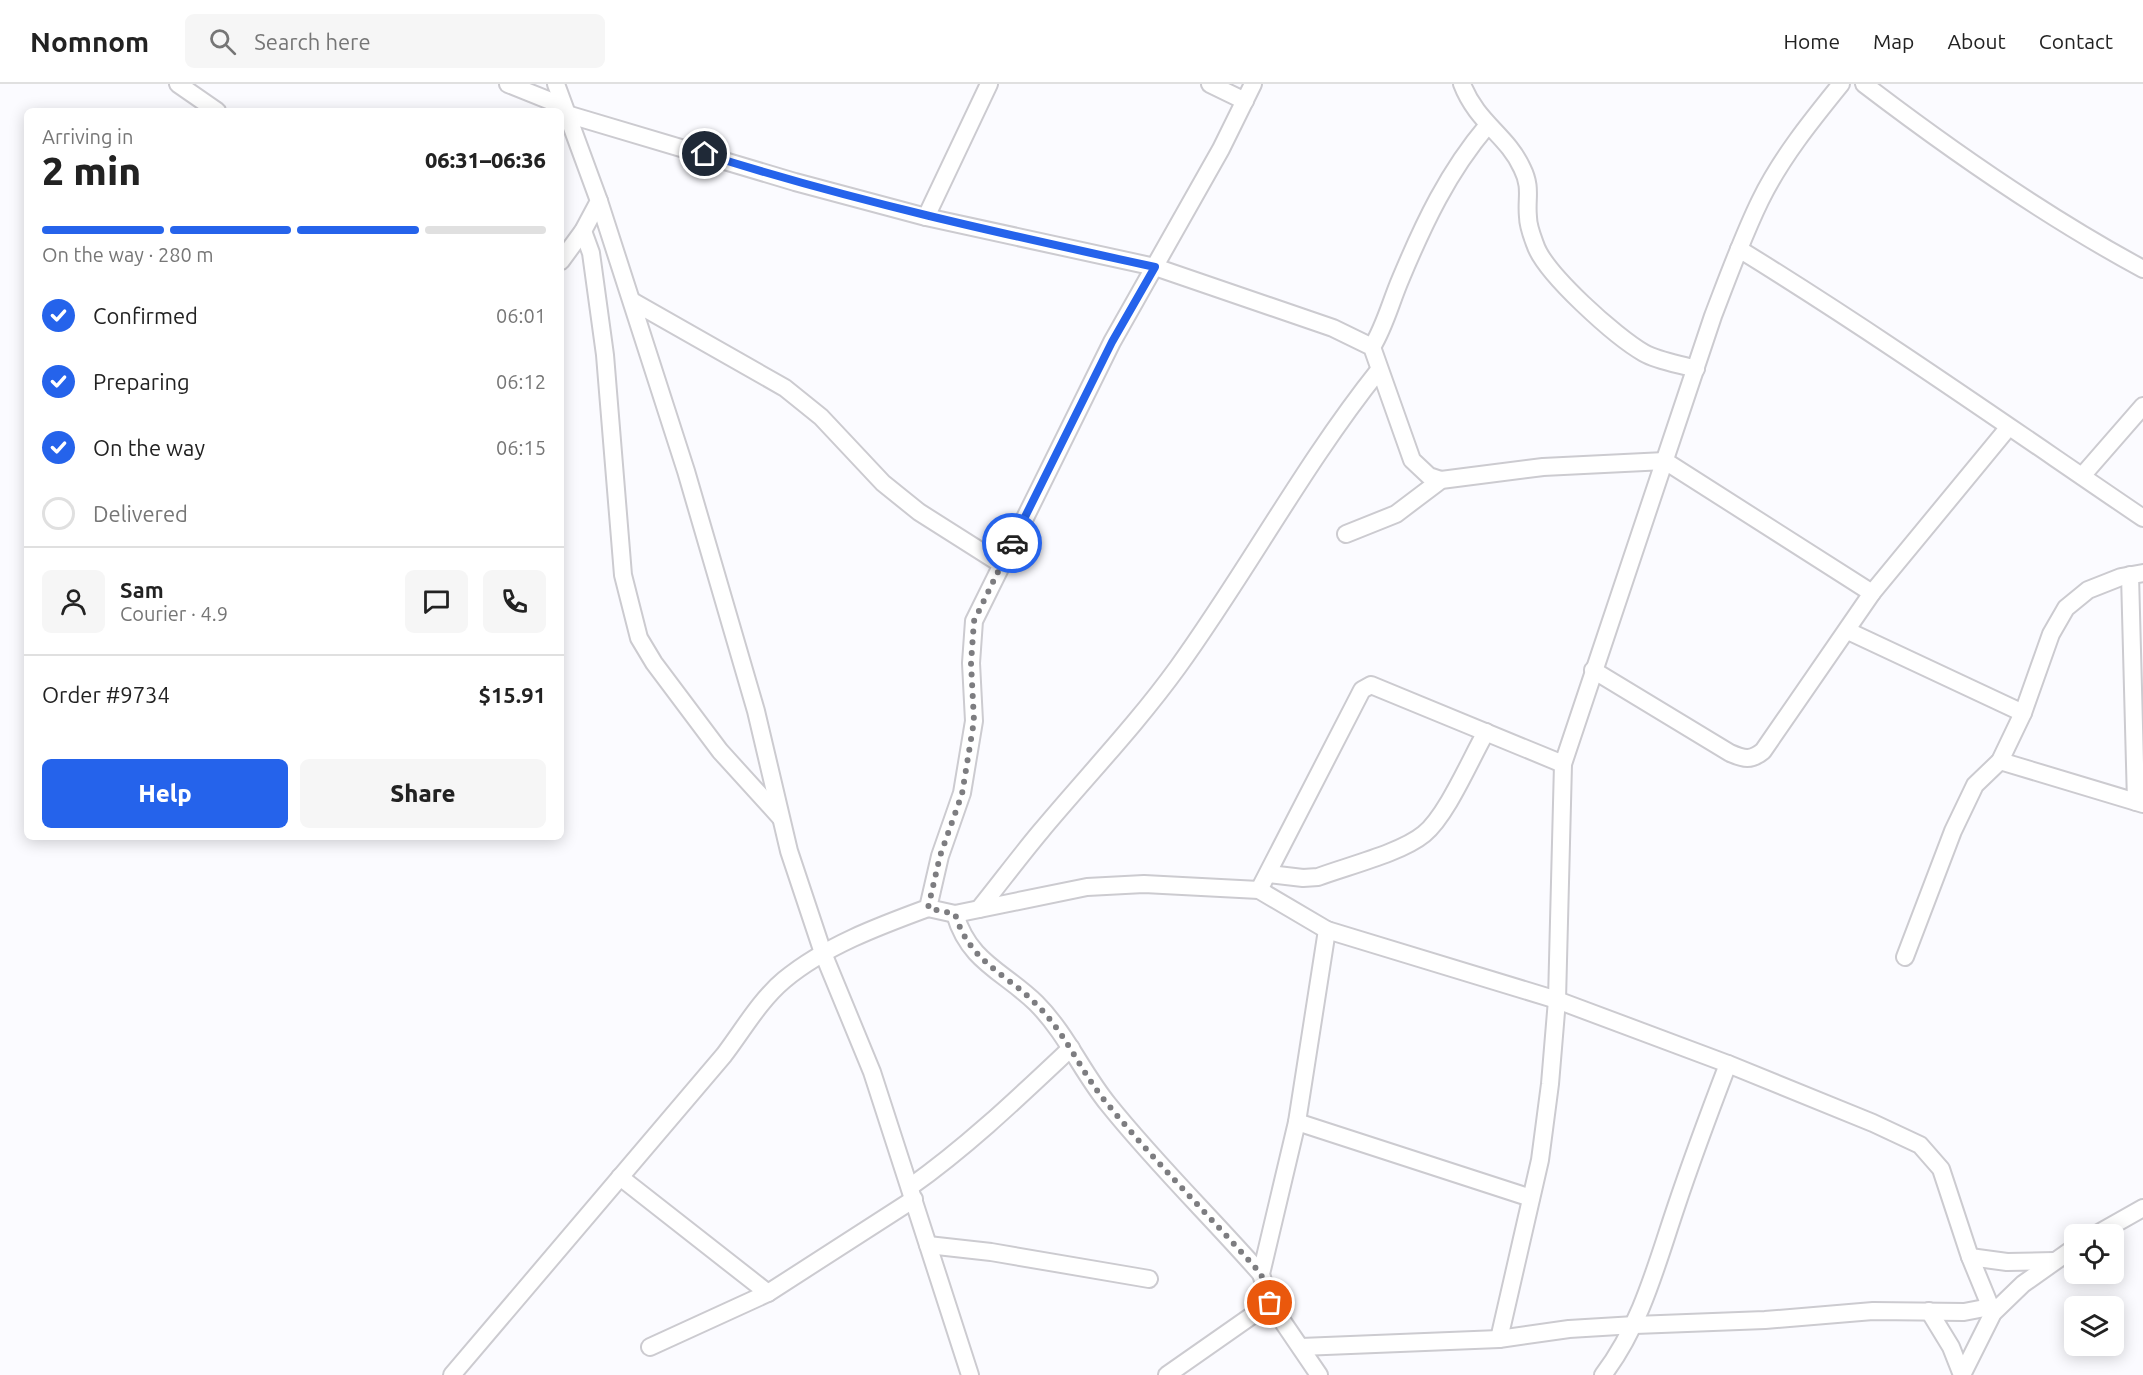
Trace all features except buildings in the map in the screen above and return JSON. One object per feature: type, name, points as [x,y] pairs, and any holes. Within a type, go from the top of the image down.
[{"type":"street","points":[[178,84],[213,108]]},
{"type":"street","points":[[508,84],[560,108]]},
{"type":"street","points":[[556,84],[599,201],[632,301],[724,599],[756,711],[789,851],[823,953],[872,1072],[970,1375]]},
{"type":"street","points":[[927,217],[989,84]]},
{"type":"street","points":[[1210,84],[1245,101]]},
{"type":"street","points":[[928,908],[940,856],[962,794],[974,721],[971,663],[974,621],[1112,342],[1221,149],[1253,84]]},
{"type":"street","points":[[1462,84],[1470,104],[1487,126],[1504,141],[1522,168],[1530,192],[1528,218],[1535,247],[1562,282],[1601,322],[1645,354],[1696,369]]},
{"type":"street","points":[[1499,1339],[1540,1160],[1557,1000],[1563,764],[1593,670],[1739,249],[1761,200],[1800,135],[1841,84]]},
{"type":"street","points":[[1864,84],[1928,133],[2029,202],[2143,269]]},
{"type":"street","points":[[566,111],[795,182],[927,217],[1155,267],[1333,328],[1372,347]]},
{"type":"street","points":[[1487,126],[1463,155],[1442,188],[1372,347],[1412,460],[1429,476],[1441,480],[1543,466],[1665,461],[1872,593]]},
{"type":"street","points":[[564,257],[583,231],[599,201]]},
{"type":"street","points":[[583,231],[591,253],[605,355],[623,575],[639,638],[654,663],[727,759],[781,818]]},
{"type":"street","points":[[1739,249],[1928,370],[2008,428],[2143,518]]},
{"type":"street","points":[[632,301],[785,388],[821,417],[883,483],[919,512],[1001,564]]},
{"type":"street","points":[[979,909],[1041,831],[1129,731],[1178,667],[1245,568],[1327,439],[1379,370]]},
{"type":"street","points":[[2082,476],[2143,406]]},
{"type":"street","points":[[1593,670],[1730,753],[1745,759],[1754,759],[1763,750],[1848,631],[1872,593],[2008,428]]},
{"type":"street","points":[[1346,534],[1395,514],[1441,480]]},
{"type":"street","points":[[1905,957],[1953,831],[1975,785],[2000,761],[2023,712],[2051,634],[2066,608],[2088,590],[2136,574],[2140,803],[2000,761]]},
{"type":"street","points":[[1848,631],[2023,712]]},
{"type":"street","points":[[1259,890],[1362,690],[1371,685],[1563,764]]},
{"type":"street","points":[[1269,874],[1303,878],[1318,876],[1408,844],[1424,834],[1437,819],[1486,732]]},
{"type":"street","points":[[452,1375],[724,1055],[761,1005],[784,980],[823,953],[928,908],[955,914],[1087,887],[1143,884],[1259,890],[1327,930],[1557,1000],[1728,1064],[1920,1145],[1941,1169],[1970,1257],[1991,1310]]},
{"type":"street","points":[[955,914],[961,935],[977,956],[1036,1004],[1071,1048],[1099,1094],[1122,1123],[1261,1274],[1270,1303],[1319,1375]]},
{"type":"street","points":[[1261,1274],[1297,1122],[1327,930]]},
{"type":"street","points":[[650,1347],[768,1293],[912,1193],[935,1169],[1071,1048]]},
{"type":"street","points":[[1603,1375],[1635,1325],[1728,1064]]},
{"type":"street","points":[[1297,1122],[1531,1198]]},
{"type":"street","points":[[620,1177],[768,1293]]},
{"type":"street","points":[[2115,1224],[2143,1208]]},
{"type":"street","points":[[928,1245],[991,1252],[1149,1279]]},
{"type":"street","points":[[1929,1311],[1951,1347],[1962,1375],[1991,1310],[2064,1254]]},
{"type":"street","points":[[1970,1257],[2007,1262],[2054,1261]]},
{"type":"street","points":[[1167,1375],[1270,1303]]},
{"type":"street","points":[[1301,1347],[1499,1339],[1569,1329],[1765,1320],[1873,1311],[1991,1310]]},
{"type":"way so far","points":[[1012,543],[974,621],[971,663],[974,721],[962,794],[940,856],[928,908],[955,914],[961,935],[977,956],[1036,1004],[1064,1036],[1099,1094],[1122,1123],[1261,1274],[1270,1303]]},
{"type":"route","points":[[705,154],[795,182],[927,217],[1155,267],[1112,342],[1012,543]]}]
